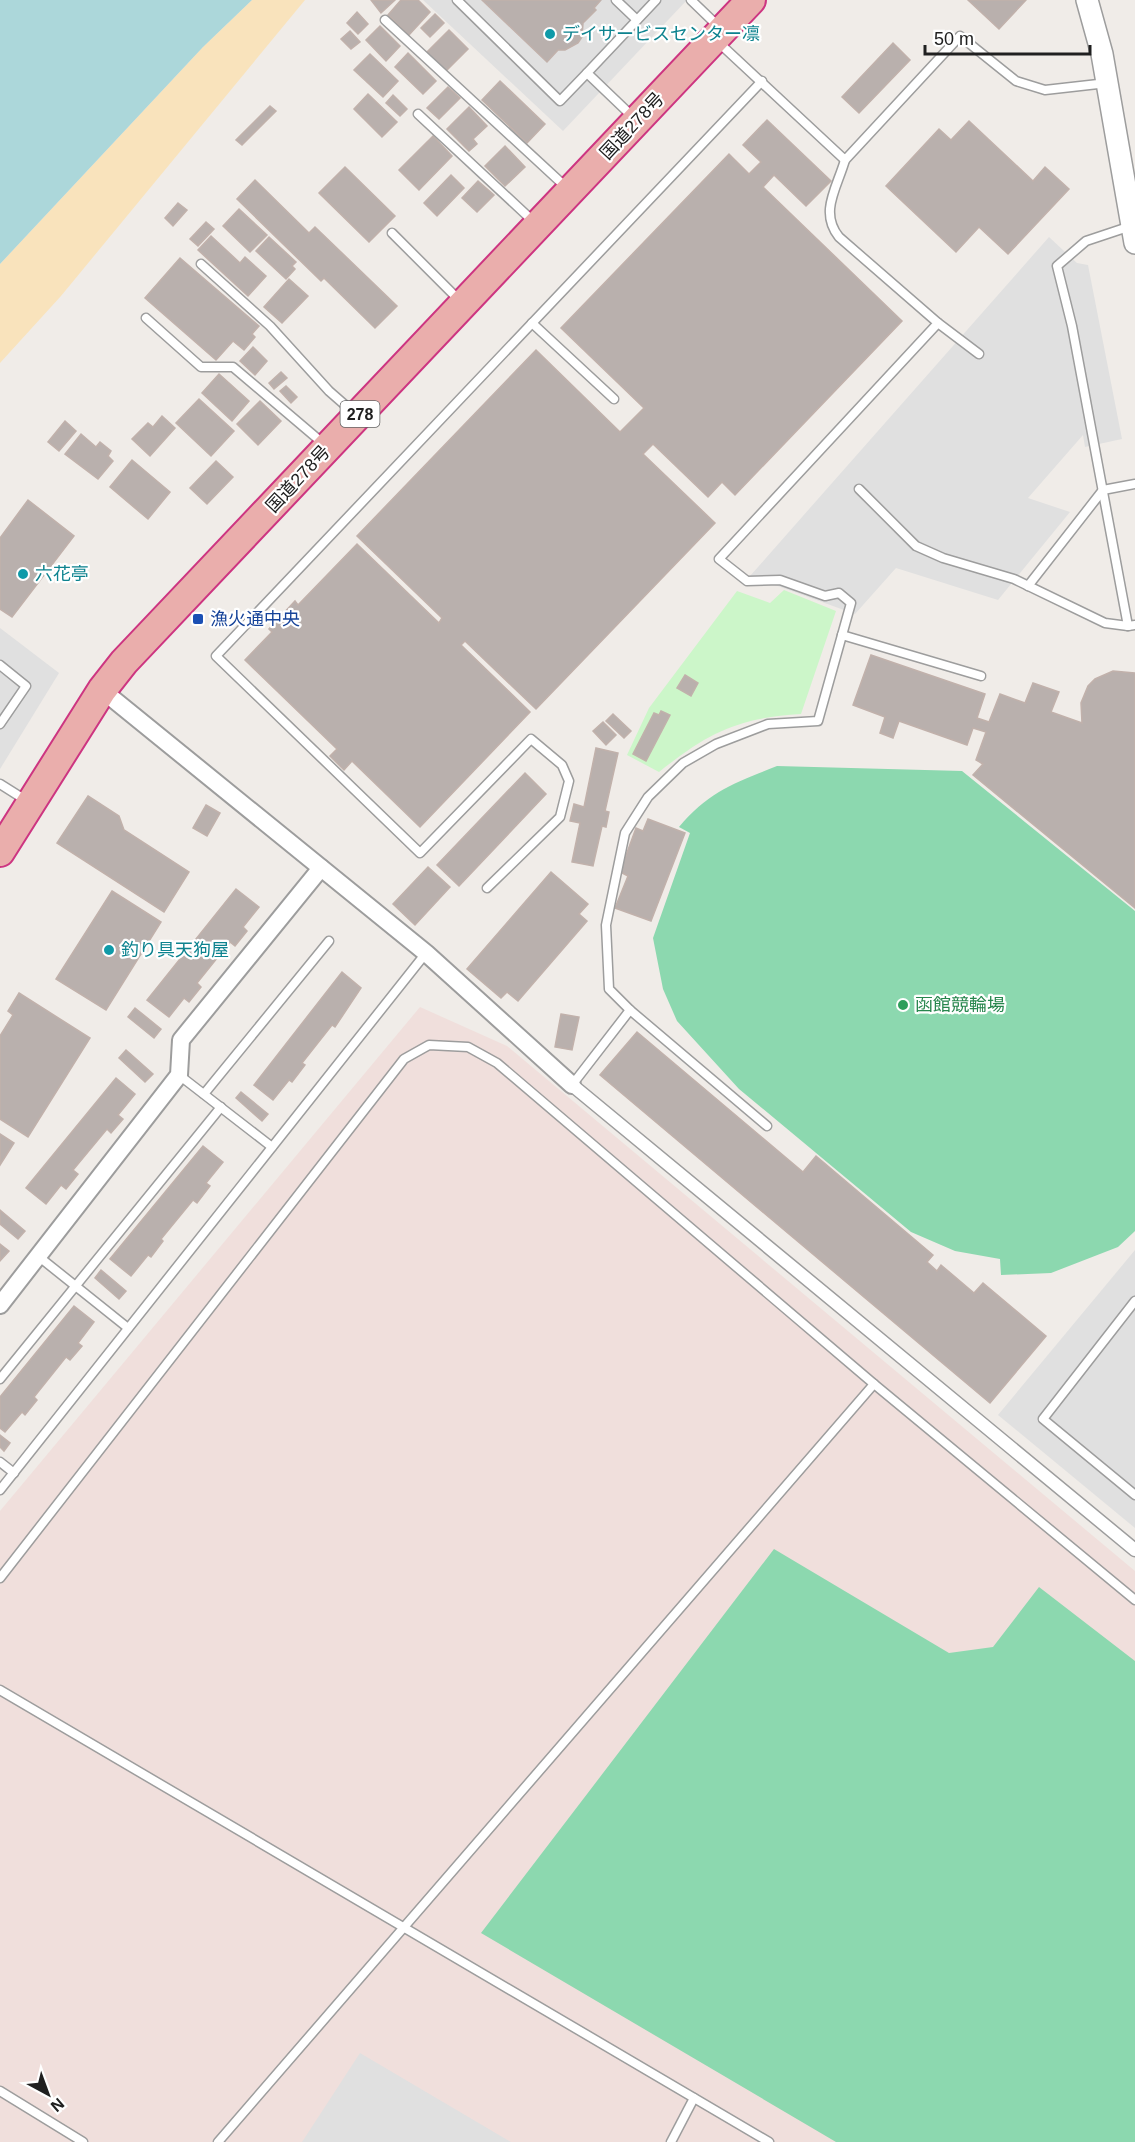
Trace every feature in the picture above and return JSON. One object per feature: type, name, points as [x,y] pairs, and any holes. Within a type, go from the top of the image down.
[{"type":"highway","name":"国道278号","points":[[0,852],[102,690],[124,662],[751,0]]},
{"type":"street","points":[[1087,0],[1102,54],[1134,235]]},
{"type":"street","points":[[1100,0],[1102,54]]},
{"type":"street","points":[[102,690],[426,953],[572,1085],[1135,1550]]},
{"type":"street","points":[[0,1305],[180,1075],[181,1040],[321,868]]},
{"type":"lane","points":[[457,0],[560,101],[656,0]]},
{"type":"lane","points":[[616,0],[637,20]]},
{"type":"lane","points":[[691,0],[718,35],[762,81],[845,160]]},
{"type":"lane","points":[[385,20],[570,191]]},
{"type":"lane","points":[[979,354],[938,323],[839,237],[830,226],[828,212],[845,160],[960,36],[1016,81],[1045,90],[1107,83]]},
{"type":"lane","points":[[587,72],[637,121]]},
{"type":"lane","points":[[488,888],[560,817],[569,781],[562,765],[531,739],[420,853],[216,656],[762,81]]},
{"type":"lane","points":[[418,114],[538,225]]},
{"type":"lane","points":[[392,233],[463,304]]},
{"type":"lane","points":[[859,489],[916,546],[943,558],[1028,586],[1105,623],[1132,625],[1058,266],[1086,240],[1134,235]]},
{"type":"lane","points":[[201,264],[270,326],[329,392],[358,416]]},
{"type":"lane","points":[[146,318],[201,367],[234,367],[328,447]]},
{"type":"lane","points":[[532,323],[614,399]]},
{"type":"lane","points":[[767,1126],[630,1010],[609,988],[606,925],[625,833],[648,797],[683,763],[716,744],[768,724],[818,721],[851,603],[839,593],[825,596],[780,580],[747,582],[719,559],[938,323]]},
{"type":"lane","points":[[1028,586],[1103,490],[1135,484]]},
{"type":"lane","points":[[842,635],[981,676]]},
{"type":"lane","points":[[0,665],[26,686],[2,718]]},
{"type":"lane","points":[[0,784],[30,803]]},
{"type":"lane","points":[[204,1094],[328,941]]},
{"type":"lane","points":[[0,1490],[426,953]]},
{"type":"lane","points":[[572,1085],[630,1010]]},
{"type":"lane","points":[[0,1578],[404,1059],[429,1045],[468,1047],[497,1063],[874,1384],[1135,1600]]},
{"type":"lane","points":[[180,1075],[272,1147]]},
{"type":"lane","points":[[0,1379],[220,1107]]},
{"type":"lane","points":[[38,1256],[128,1328]]},
{"type":"lane","points":[[1135,1301],[1043,1419],[1135,1495]]},
{"type":"lane","points":[[219,2142],[403,1925],[874,1384]]},
{"type":"lane","points":[[0,1462],[14,1473]]},
{"type":"lane","points":[[0,1690],[769,2142]]},
{"type":"lane","points":[[0,2091],[83,2142]]},
{"type":"lane","points":[[671,2142],[694,2098]]},
{"type":"shaded area","points":[[423,0],[687,0],[563,131]]},
{"type":"shaded area","points":[[1049,237],[1077,263],[1088,265],[1122,439],[1085,447],[1083,435],[1028,498],[1070,512],[998,600],[896,568],[855,614],[750,576]]},
{"type":"shaded area","points":[[0,628],[59,673],[0,769]]},
{"type":"shaded area","points":[[420,1007],[507,1046],[1135,1571],[1135,2142],[0,2142],[0,1511]]},
{"type":"shaded area","points":[[1135,1250],[1135,1528],[998,1415]]},
{"type":"shaded area","points":[[360,2053],[511,2142],[302,2142]]},
{"type":"sand","points":[[252,0],[305,0],[61,296],[0,363],[0,264],[203,47]]},
{"type":"green space","points":[[784,590],[836,611],[801,714],[759,719],[724,730],[693,747],[659,772],[627,755],[649,708],[737,591],[770,603]]},
{"type":"green space","name":"函館競輪場","points":[[777,766],[962,771],[1135,911],[1135,1231],[1118,1247],[1051,1273],[1001,1275],[1000,1259],[955,1251],[911,1232],[739,1089],[677,1021],[663,989],[653,938],[690,833],[679,827],[712,796],[735,783]]},
{"type":"green space","points":[[774,1549],[949,1653],[993,1647],[1039,1587],[1135,1661],[1135,2142],[836,2142],[481,1933]]},
{"type":"water","points":[[0,0],[252,0],[203,47],[0,264]]},
{"type":"building","points":[[371,0],[395,0],[381,13]]},
{"type":"building","points":[[401,0],[418,0],[430,12],[409,35],[388,15]]},
{"type":"building","name":"デイサービスセンター凛","points":[[482,0],[601,0],[594,8],[596,10],[583,23],[582,37],[578,43],[565,50],[558,50],[547,62]]},
{"type":"building","points":[[968,0],[1026,0],[999,29]]},
{"type":"building","points":[[357,12],[368,24],[358,34],[347,23]]},
{"type":"building","points":[[435,14],[444,23],[430,37],[421,28]]},
{"type":"building","points":[[380,26],[400,46],[386,61],[366,40]]},
{"type":"building","points":[[449,30],[468,49],[445,72],[426,53]]},
{"type":"building","points":[[350,31],[360,42],[351,49],[341,39]]},
{"type":"building","points":[[893,43],[910,60],[859,113],[842,97]]},
{"type":"building","points":[[408,53],[436,81],[423,94],[395,67]]},
{"type":"building","points":[[370,54],[398,81],[383,97],[354,70]]},
{"type":"building","points":[[500,81],[545,124],[527,143],[482,100]]},
{"type":"building","points":[[448,87],[460,98],[439,119],[427,108]]},
{"type":"building","points":[[368,94],[397,122],[382,137],[354,109]]},
{"type":"building","points":[[393,95],[407,109],[400,116],[386,103]]},
{"type":"building","points":[[270,106],[276,111],[242,145],[236,140]]},
{"type":"building","points":[[469,107],[487,126],[473,139],[477,144],[469,151],[447,129]]},
{"type":"building","points":[[767,120],[831,181],[806,206],[774,175],[763,187],[902,321],[735,495],[722,482],[708,497],[653,444],[643,454],[715,523],[536,709],[465,641],[461,645],[530,712],[420,827],[352,761],[344,770],[330,756],[337,749],[245,660],[272,632],[269,629],[295,601],[298,605],[357,544],[439,623],[442,618],[357,536],[536,350],[620,432],[644,408],[561,328],[729,154],[749,174],[761,162],[743,145]]},
{"type":"building","points":[[969,121],[1033,181],[1045,167],[1069,189],[1008,254],[979,227],[956,252],[886,186],[939,129],[951,140]]},
{"type":"building","points":[[433,136],[452,156],[419,190],[399,170]]},
{"type":"building","points":[[505,146],[525,167],[505,186],[485,166]]},
{"type":"building","points":[[345,167],[395,216],[369,242],[319,193]]},
{"type":"building","points":[[451,175],[464,188],[437,216],[424,203]]},
{"type":"building","points":[[255,180],[309,233],[315,227],[397,306],[375,328],[324,278],[321,281],[237,199]]},
{"type":"building","points":[[478,181],[494,195],[477,212],[462,198]]},
{"type":"building","points":[[178,203],[187,210],[173,226],[165,218]]},
{"type":"building","points":[[239,209],[267,235],[250,252],[223,226]]},
{"type":"building","points":[[206,222],[214,229],[198,246],[190,239]]},
{"type":"building","points":[[211,236],[240,263],[245,257],[266,276],[248,296],[198,250]]},
{"type":"building","points":[[269,237],[296,262],[292,266],[295,269],[286,279],[256,251]]},
{"type":"building","points":[[180,258],[259,326],[252,334],[255,337],[244,350],[233,341],[216,360],[145,298]]},
{"type":"building","points":[[289,279],[308,296],[282,323],[264,307]]},
{"type":"building","points":[[253,347],[267,361],[255,375],[240,361]]},
{"type":"building","points":[[281,372],[287,378],[274,389],[269,383]]},
{"type":"building","points":[[219,374],[249,401],[232,421],[202,393]]},
{"type":"building","points":[[286,386],[297,397],[291,403],[280,391]]},
{"type":"building","points":[[199,399],[234,431],[211,456],[176,423]]},
{"type":"building","points":[[260,401],[281,421],[258,445],[237,424]]},
{"type":"building","points":[[162,416],[175,428],[150,456],[132,439],[148,423],[153,427]]},
{"type":"building","points":[[65,421],[76,431],[59,451],[48,442]]},
{"type":"building","points":[[81,434],[96,447],[100,442],[111,451],[108,456],[113,461],[98,479],[65,454]]},
{"type":"building","points":[[132,460],[170,492],[148,519],[110,487]]},
{"type":"building","points":[[216,461],[233,477],[207,504],[190,488]]},
{"type":"building","name":"六花亭","points":[[28,500],[74,536],[12,617],[0,609],[0,538]]},
{"type":"building","points":[[871,655],[985,694],[977,718],[989,722],[1000,694],[1025,703],[1033,683],[1059,692],[1051,712],[1082,723],[1081,703],[1088,686],[1095,679],[1113,671],[1135,673],[1135,908],[973,775],[983,764],[976,760],[986,732],[973,728],[967,745],[899,721],[893,738],[880,733],[885,717],[853,705]]},
{"type":"building","points":[[685,675],[698,683],[691,696],[677,688]]},
{"type":"building","points":[[661,711],[670,715],[646,761],[633,754],[654,713],[659,715]]},
{"type":"building","points":[[613,714],[631,731],[624,738],[606,721]]},
{"type":"building","points":[[603,722],[616,735],[606,745],[593,731]]},
{"type":"building","points":[[596,748],[618,753],[605,811],[609,812],[606,827],[602,826],[593,866],[572,862],[580,823],[570,821],[574,804],[584,807]]},
{"type":"building","points":[[525,773],[546,794],[459,886],[437,865]]},
{"type":"building","points":[[88,796],[119,816],[124,830],[189,872],[164,912],[57,843]]},
{"type":"building","points":[[206,805],[220,813],[207,836],[193,828]]},
{"type":"building","points":[[648,819],[685,833],[651,921],[615,908],[628,876],[620,872],[636,828],[643,831]]},
{"type":"building","points":[[428,867],[450,887],[415,925],[393,904]]},
{"type":"building","points":[[551,872],[588,904],[579,914],[587,921],[518,1001],[507,992],[501,998],[467,969]]},
{"type":"building","points":[[236,889],[259,907],[243,927],[247,931],[235,946],[230,942],[197,983],[201,987],[189,1002],[184,998],[169,1017],[147,1000]]},
{"type":"building","name":"釣り具天狗屋","points":[[112,891],[161,922],[106,1010],[56,979]]},
{"type":"building","points":[[342,972],[361,988],[335,1027],[332,1025],[302,1063],[305,1065],[292,1082],[289,1080],[273,1100],[254,1085]]},
{"type":"building","points":[[19,993],[90,1038],[28,1137],[0,1119],[0,1036],[13,1015],[8,1011]]},
{"type":"building","points":[[135,1008],[161,1029],[154,1038],[128,1017]]},
{"type":"building","points":[[561,1014],[579,1017],[572,1050],[555,1047]]},
{"type":"building","points":[[637,1032],[803,1172],[816,1156],[933,1255],[927,1262],[937,1271],[941,1265],[974,1293],[983,1283],[1046,1336],[990,1403],[600,1075]]},
{"type":"building","points":[[126,1050],[153,1074],[145,1082],[119,1058]]},
{"type":"building","points":[[116,1078],[135,1094],[118,1115],[123,1119],[111,1133],[107,1129],[73,1170],[78,1174],[66,1189],[61,1185],[46,1204],[26,1188]]},
{"type":"building","points":[[241,1092],[268,1114],[262,1121],[236,1098]]},
{"type":"building","points":[[0,1134],[14,1143],[0,1165]]},
{"type":"building","points":[[203,1146],[223,1162],[206,1183],[210,1186],[197,1203],[193,1200],[161,1239],[163,1241],[151,1257],[148,1255],[131,1276],[110,1259]]},
{"type":"building","points":[[0,1210],[25,1231],[18,1239],[0,1224]]},
{"type":"building","points":[[0,1244],[9,1251],[0,1261]]},
{"type":"building","points":[[101,1270],[126,1291],[119,1299],[95,1278]]},
{"type":"building","points":[[74,1306],[94,1322],[78,1343],[82,1346],[70,1360],[66,1357],[34,1397],[37,1400],[25,1415],[22,1412],[5,1432],[0,1428],[0,1397]]},
{"type":"building","points":[[0,1435],[10,1443],[4,1451],[0,1447]]},
{"type":"place","name":"デイサービスセンター凛","points":[[550,34]]},
{"type":"place","name":"六花亭","points":[[23,574]]},
{"type":"place","name":"漁火通中央","points":[[198,619]]},
{"type":"place","name":"釣り具天狗屋","points":[[109,950]]},
{"type":"place","name":"函館競輪場","points":[[903,1005]]}]
